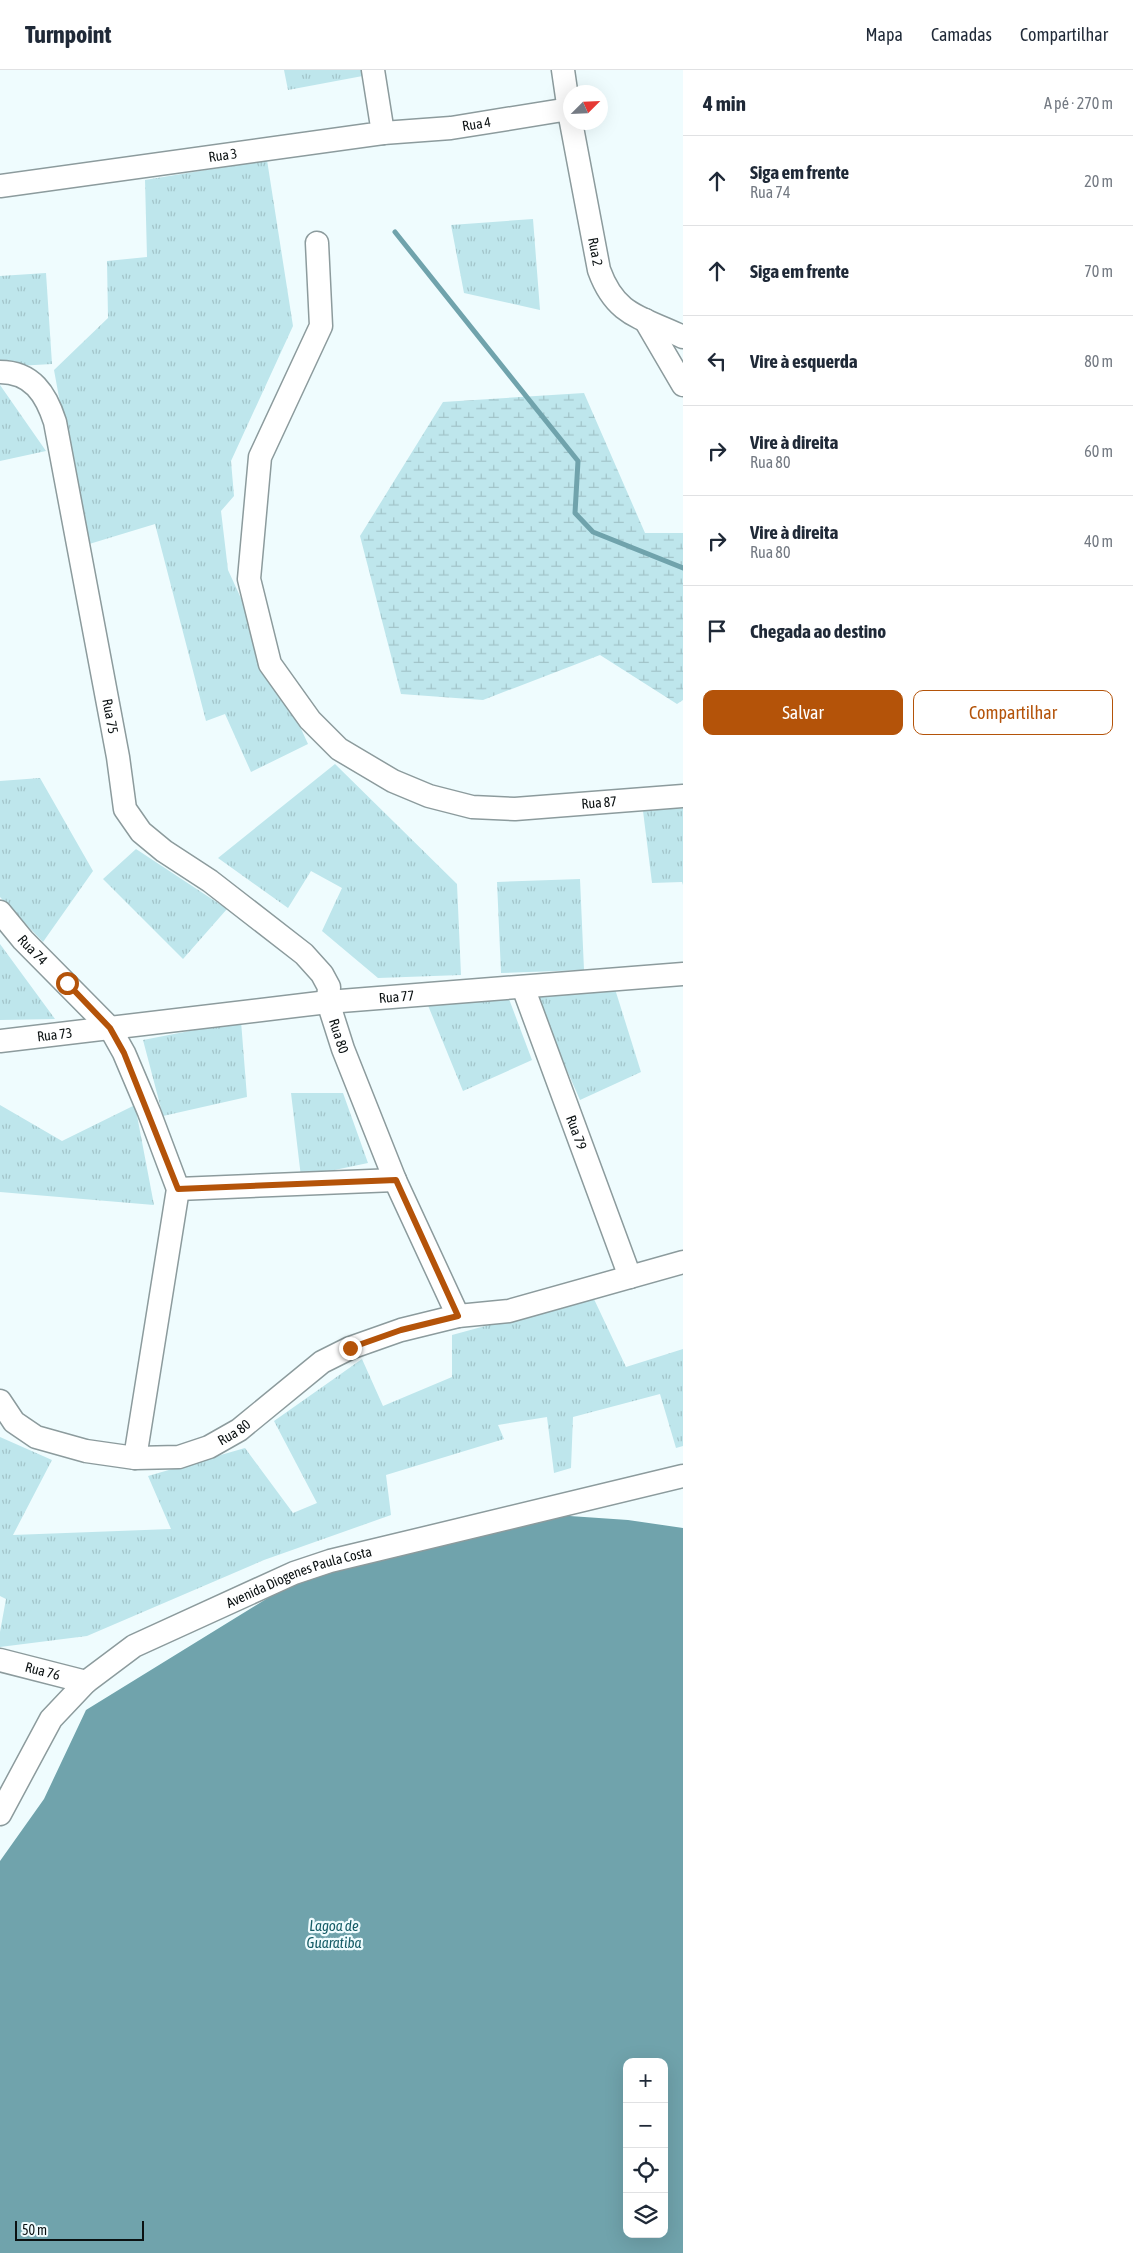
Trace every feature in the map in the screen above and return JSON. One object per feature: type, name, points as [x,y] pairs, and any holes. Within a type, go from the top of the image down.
[{"type":"street","points":[[374,70],[383,133]]},
{"type":"street","name":"Rua 2","points":[[563,70],[565,85]]},
{"type":"street","name":"Rua 4","points":[[383,133],[563,117]]},
{"type":"street","name":"Rua 2","points":[[573,130],[599,270],[606,288],[616,304],[644,320],[683,337]]},
{"type":"street","name":"Rua 3","points":[[0,186],[383,133]]},
{"type":"street","name":"Rua 87","points":[[317,243],[321,326],[260,457],[249,579],[270,664],[310,720],[339,749],[363,765],[393,781],[429,796],[472,807],[515,808],[683,796]]},
{"type":"street","points":[[644,320],[683,385]]},
{"type":"street","name":"Rua 75","points":[[0,372],[12,372],[39,389],[48,400],[55,422],[118,757],[126,809],[140,832],[210,881],[304,954],[329,987],[328,1002]]},
{"type":"street","name":"Rua 74","points":[[0,912],[23,940],[110,1028],[124,1053],[149,1112],[178,1189]]},
{"type":"street","name":"Rua 77","points":[[110,1028],[328,1002],[683,974]]},
{"type":"street","name":"Rua 79","points":[[523,987],[630,1277]]},
{"type":"street","name":"Rua 80","points":[[328,1002],[343,1049],[396,1180],[458,1316]]},
{"type":"street","name":"Rua 73","points":[[0,1041],[110,1028]]},
{"type":"street","points":[[135,1458],[178,1189],[396,1180]]},
{"type":"street","name":"Rua 80","points":[[0,1401],[14,1422],[36,1437],[86,1451],[135,1458],[179,1456],[209,1447],[238,1430],[322,1362],[350,1348],[401,1330],[458,1316],[509,1311],[683,1262]]},
{"type":"street","name":"Avenida Diogenes Paula Costa","points":[[0,1814],[51,1719],[86,1682],[134,1646],[303,1570],[367,1550],[683,1476]]},
{"type":"street","name":"Rua 76","points":[[0,1660],[86,1682]]},
{"type":"green space","points":[[284,70],[367,70],[368,75],[288,90]]},
{"type":"green space","points":[[267,160],[293,326],[231,461],[234,496],[221,511],[228,570],[308,744],[251,772],[225,714],[206,721],[155,524],[86,545],[54,370],[108,318],[107,261],[147,257],[145,180]]},
{"type":"green space","points":[[533,219],[540,310],[464,293],[451,225]]},
{"type":"green space","points":[[46,273],[52,364],[0,367],[0,276]]},
{"type":"green space","points":[[0,385],[46,451],[0,461]]},
{"type":"green space","points":[[584,393],[645,533],[683,533],[683,700],[677,704],[600,655],[483,700],[401,694],[360,536],[443,402]]},
{"type":"green space","points":[[335,764],[457,884],[461,975],[378,978],[322,931],[342,888],[311,871],[288,908],[218,858]]},
{"type":"green space","points":[[40,778],[93,871],[43,942],[0,897],[0,781]]},
{"type":"green space","points":[[683,808],[683,885],[682,882],[652,883],[643,811]]},
{"type":"green space","points":[[136,849],[227,909],[183,959],[103,879]]},
{"type":"green space","points":[[580,879],[584,970],[501,973],[497,882]]},
{"type":"green space","points":[[0,944],[55,1019],[0,1020]]},
{"type":"green space","points":[[615,989],[641,1072],[580,1100],[533,993]]},
{"type":"green space","points":[[509,999],[532,1060],[463,1091],[427,1003]]},
{"type":"green space","points":[[241,1021],[247,1097],[163,1116],[143,1040]]},
{"type":"green space","points":[[291,1093],[343,1093],[368,1163],[301,1177]]},
{"type":"green space","points":[[0,1105],[62,1141],[135,1105],[154,1205],[0,1192]]},
{"type":"green space","points":[[593,1297],[626,1367],[683,1349],[683,1446],[676,1448],[660,1394],[573,1417],[571,1468],[554,1473],[547,1417],[498,1425],[504,1439],[386,1475],[391,1515],[264,1560],[87,1636],[0,1647],[0,1632],[6,1599],[0,1596],[0,1437],[52,1460],[13,1535],[171,1529],[148,1476],[245,1448],[293,1513],[317,1503],[274,1421],[362,1359],[383,1406],[452,1377],[452,1335]]},
{"type":"water","name":"Lagoa de Guaratiba","points":[[555,1515],[628,1520],[683,1528],[683,2253],[0,2253],[0,1861],[44,1799],[86,1710],[289,1585],[393,1552]]},
{"type":"waterway","points":[[395,232],[578,461],[575,513],[593,532],[683,568]]},
{"type":"route","points":[[67,983],[110,1028],[124,1053],[178,1189],[396,1180],[458,1316],[401,1330],[350,1348]]}]
